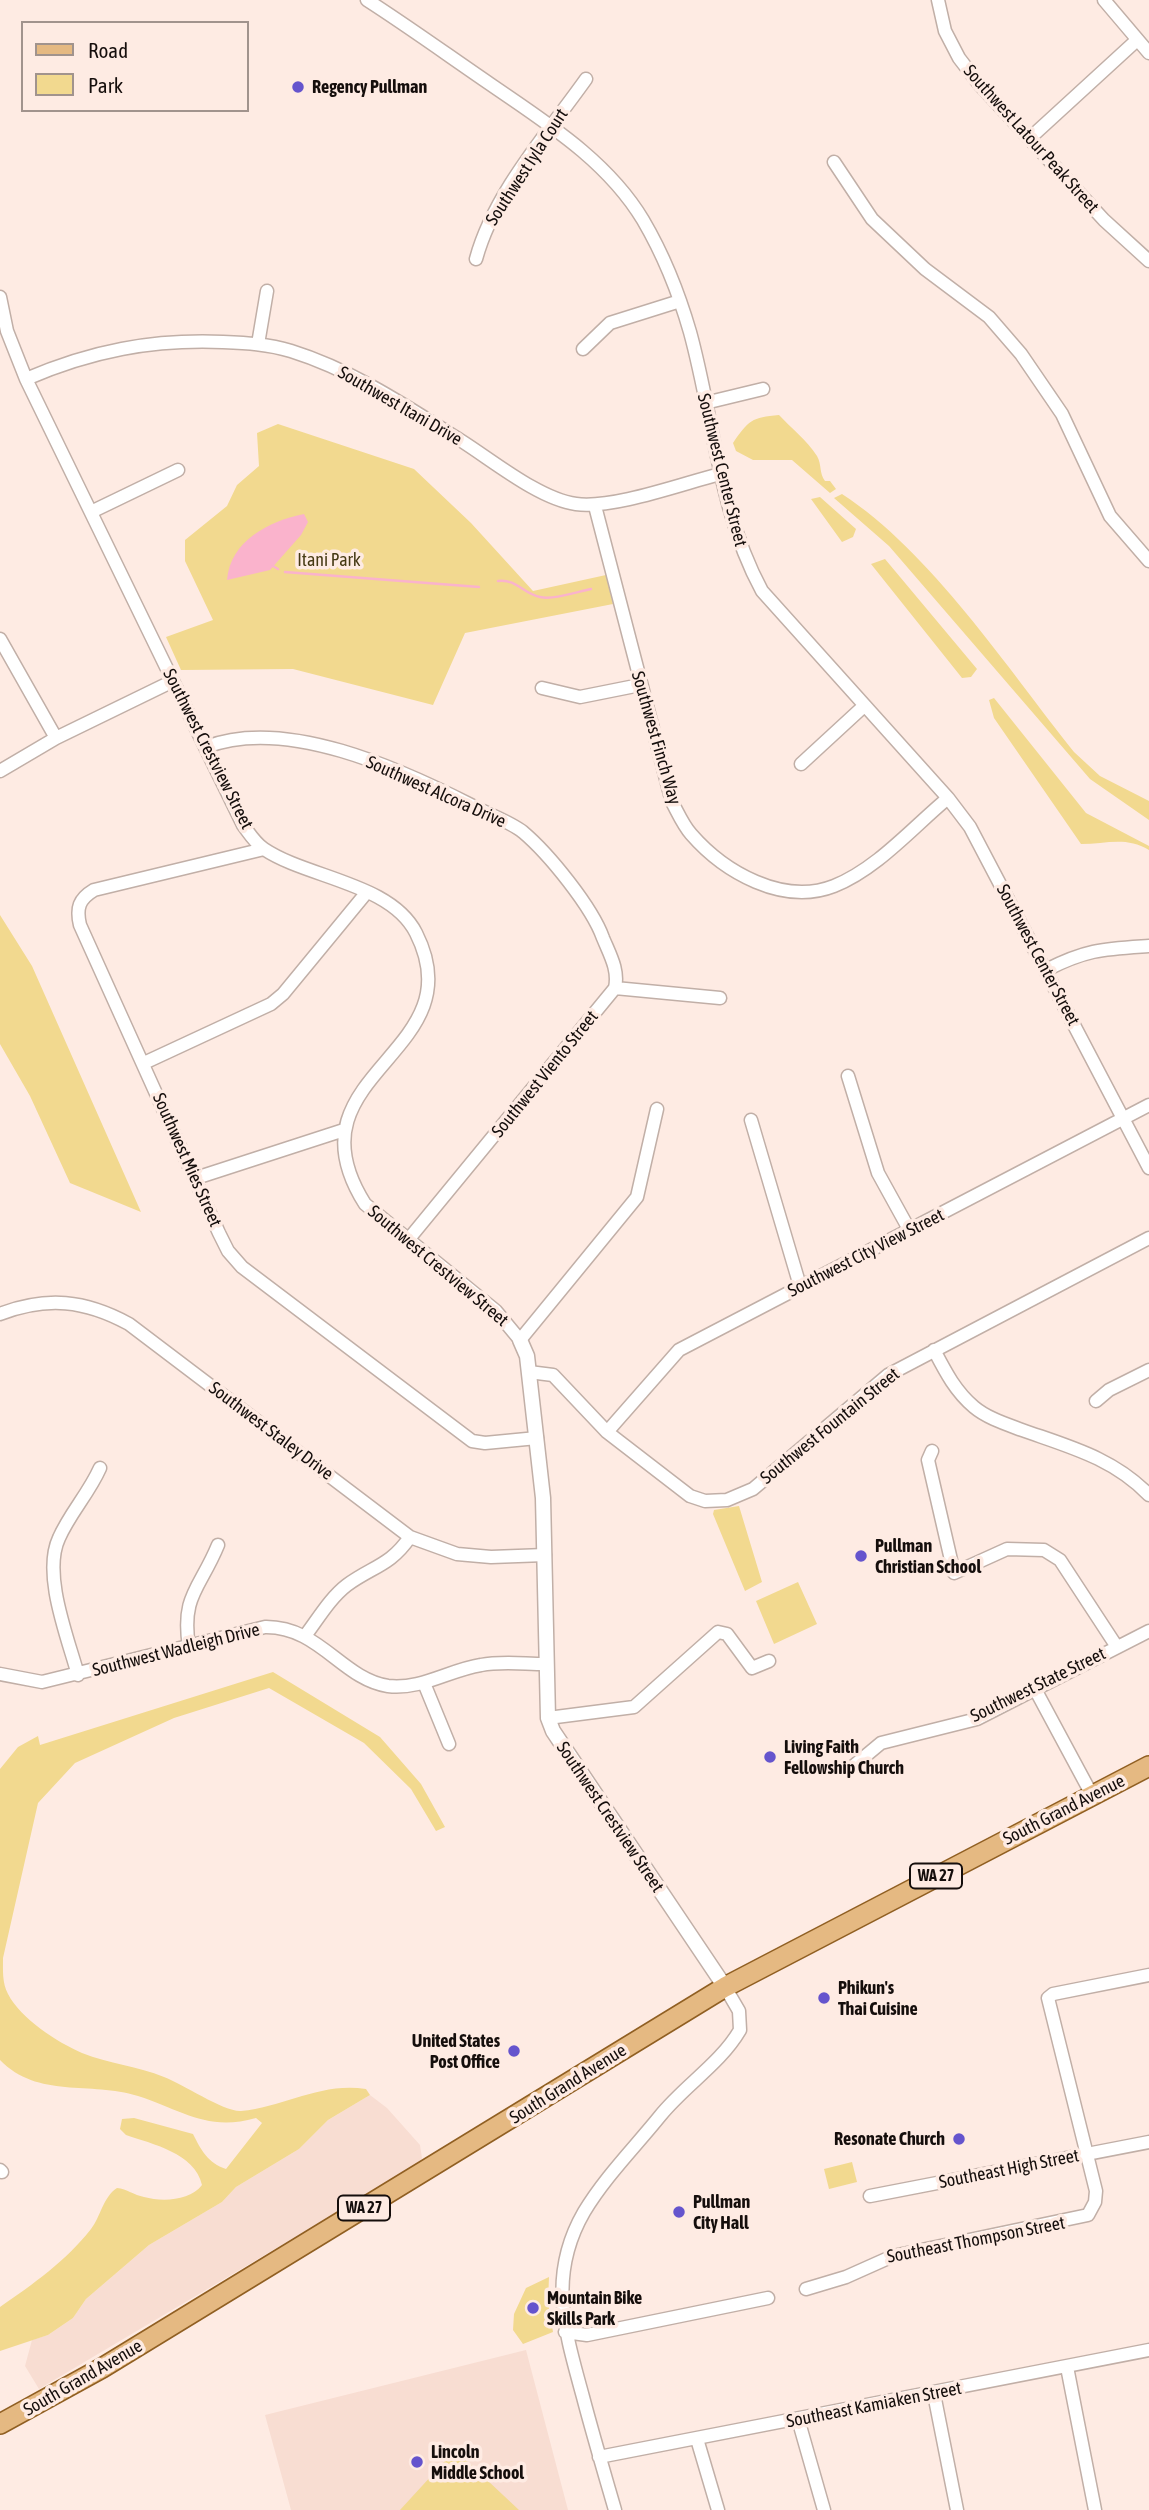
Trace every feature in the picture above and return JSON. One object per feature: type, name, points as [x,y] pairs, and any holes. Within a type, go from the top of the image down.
[{"type":"main road","name":"South Grand Avenue","points":[[0,2424],[102,2368],[725,1987],[1149,1766]]},
{"type":"street","name":"Southwest Center Street","points":[[368,0],[552,127],[608,175],[642,218],[663,258],[680,302],[732,526],[745,560],[762,591],[948,798],[970,827],[1149,1168]]},
{"type":"street","name":"Southwest Latour Peak Street","points":[[938,0],[946,32],[959,58],[1104,220],[1149,261]]},
{"type":"street","points":[[1104,0],[1149,53]]},
{"type":"street","points":[[1030,138],[1137,40]]},
{"type":"street","name":"Southwest Iyla Court","points":[[475,259],[481,239],[512,184],[586,79]]},
{"type":"street","points":[[834,162],[858,201],[888,235],[925,269],[989,317],[1021,354],[1062,414],[1110,516],[1149,561]]},
{"type":"street","points":[[258,344],[267,291]]},
{"type":"street","name":"Southwest Crestview Street","points":[[0,297],[8,331],[26,379],[243,825],[264,849],[367,892],[394,907],[415,929],[427,957],[430,986],[423,1013],[354,1102],[344,1130],[343,1153],[350,1181],[365,1204],[496,1311],[520,1340],[529,1372],[537,1438],[545,1555],[548,1718],[553,1731],[597,1798],[725,1987]]},
{"type":"street","points":[[583,349],[610,323],[680,302]]},
{"type":"street","name":"Southwest Itani Drive","points":[[26,379],[83,357],[142,343],[184,340],[258,344],[290,351],[358,378],[552,496],[594,506],[720,474]]},
{"type":"street","points":[[705,403],[763,389]]},
{"type":"street","points":[[91,512],[178,470]]},
{"type":"street","name":"Southwest Finch Way","points":[[594,506],[672,802],[689,832],[714,858],[741,875],[770,888],[801,892],[832,887],[861,872],[948,798]]},
{"type":"street","points":[[0,639],[56,738]]},
{"type":"street","points":[[0,771],[56,738],[173,681]]},
{"type":"street","points":[[542,688],[580,697],[640,685]]},
{"type":"street","points":[[801,764],[864,706]]},
{"type":"street","name":"Southwest Alcora Drive","points":[[206,747],[226,740],[245,739],[330,747],[433,786],[523,831],[582,898],[597,920],[618,976],[615,988]]},
{"type":"street","name":"Southwest Mies Street","points":[[264,849],[94,890],[83,897],[77,910],[80,925],[219,1233],[228,1251],[242,1266],[472,1441],[485,1443],[537,1438]]},
{"type":"street","points":[[144,1062],[271,1004],[283,995],[367,892]]},
{"type":"street","points":[[1046,970],[1076,955],[1098,948],[1149,946]]},
{"type":"street","points":[[615,988],[720,998]]},
{"type":"street","name":"Southwest Viento Street","points":[[408,1240],[615,988]]},
{"type":"street","points":[[848,1076],[878,1173],[910,1231]]},
{"type":"street","name":"Southwest City View Street","points":[[607,1432],[679,1350],[1149,1105]]},
{"type":"street","points":[[520,1340],[637,1197],[657,1109]]},
{"type":"street","points":[[751,1120],[800,1286]]},
{"type":"street","points":[[196,1178],[344,1130]]},
{"type":"street","name":"Southwest Fountain Street","points":[[529,1372],[553,1375],[607,1432],[690,1496],[705,1501],[727,1500],[753,1489],[888,1375],[1149,1238]]},
{"type":"street","name":"Southwest Staley Drive","points":[[0,1314],[26,1304],[54,1301],[82,1304],[117,1318],[410,1537],[457,1554],[491,1557],[545,1555]]},
{"type":"street","points":[[934,1350],[957,1390],[975,1408],[997,1420],[1106,1461],[1129,1474],[1149,1495]]},
{"type":"street","points":[[1096,1401],[1109,1390],[1149,1370]]},
{"type":"street","points":[[932,1451],[928,1460],[954,1573],[1007,1549],[1044,1550],[1060,1560],[1117,1647]]},
{"type":"street","points":[[78,1675],[54,1586],[52,1563],[57,1542],[90,1490],[100,1468]]},
{"type":"street","points":[[305,1636],[347,1585],[396,1557],[410,1537]]},
{"type":"street","points":[[189,1647],[186,1623],[189,1600],[208,1570],[218,1545]]},
{"type":"street","name":"Southwest Wadleigh Drive","points":[[0,1674],[42,1682],[265,1627],[293,1630],[376,1682],[404,1687],[424,1683],[459,1669],[484,1664],[545,1664]]},
{"type":"street","name":"Southwest State Street","points":[[851,1768],[881,1743],[976,1719],[1149,1631]]},
{"type":"street","points":[[548,1718],[634,1707],[718,1632],[727,1634],[752,1668],[769,1661]]},
{"type":"street","points":[[424,1683],[449,1744]]},
{"type":"street","points":[[1035,1689],[1091,1795]]},
{"type":"street","name":"Southeast Thompson Street","points":[[806,2289],[846,2277],[893,2256],[1088,2215],[1095,2202],[1096,2191],[1047,2003],[1052,1994],[1149,1975]]},
{"type":"street","points":[[615,2510],[565,2332],[562,2310],[563,2272],[570,2242],[584,2212],[605,2183],[665,2109],[723,2054],[740,2030],[739,2011],[725,1987]]},
{"type":"street","name":"Southeast High Street","points":[[870,2196],[1149,2142]]},
{"type":"street","points":[[565,2332],[587,2335],[768,2298]]},
{"type":"street","name":"Southeast Kamiaken Street","points":[[599,2457],[1149,2350]]},
{"type":"street","points":[[1067,2367],[1095,2510]]},
{"type":"street","points":[[934,2393],[957,2510]]},
{"type":"street","points":[[798,2419],[824,2510]]},
{"type":"street","points":[[697,2439],[718,2510]]},
{"type":"shaded area","points":[[304,514],[308,522],[301,535],[270,570],[227,580],[235,554],[243,544],[265,528]]},
{"type":"shaded area","points":[[370,2095],[387,2108],[420,2145],[422,2158],[418,2164],[39,2389],[25,2366],[32,2340],[48,2335],[73,2318],[86,2299],[149,2245],[222,2202],[236,2187],[299,2149],[328,2120]]},
{"type":"shaded area","name":"Lincoln Middle School","points":[[526,2350],[568,2510],[291,2510],[265,2415]]},
{"type":"green space","points":[[779,415],[813,450],[819,459],[823,478],[830,481],[836,489],[830,493],[792,460],[753,460],[736,451],[733,443],[747,425],[763,417]]},
{"type":"green space","name":"Itani Park","points":[[278,424],[414,469],[471,523],[533,591],[606,575],[613,604],[465,633],[433,705],[293,669],[181,670],[166,637],[213,620],[185,561],[185,540],[227,506],[237,485],[259,466],[257,433]]},
{"type":"green space","points":[[842,494],[875,518],[937,579],[1074,752],[1100,776],[1149,801],[1149,820],[1090,779],[889,546],[834,498]]},
{"type":"green space","points":[[820,497],[856,529],[853,537],[842,542],[811,499]]},
{"type":"green space","points":[[885,559],[977,669],[971,677],[962,678],[871,564]]},
{"type":"green space","points":[[994,698],[1086,813],[1149,846],[1149,850],[1124,842],[1081,844],[994,718],[989,700]]},
{"type":"green space","points":[[0,915],[32,966],[141,1212],[70,1183],[30,1096],[0,1044]]},
{"type":"green space","points":[[739,1506],[762,1582],[745,1591],[713,1514],[714,1510]]},
{"type":"green space","points":[[798,1582],[817,1624],[774,1644],[756,1601]]},
{"type":"green space","points":[[273,1672],[380,1737],[421,1784],[445,1827],[436,1831],[411,1789],[364,1743],[269,1688],[174,1718],[75,1763],[38,1803],[3,1958],[5,1985],[8,1994],[22,2012],[40,2029],[62,2043],[92,2057],[164,2077],[214,2103],[234,2110],[257,2109],[333,2089],[366,2089],[370,2095],[328,2120],[299,2149],[236,2187],[222,2202],[149,2245],[86,2299],[73,2318],[48,2335],[0,2351],[0,2307],[37,2281],[71,2251],[91,2229],[112,2192],[117,2188],[144,2197],[167,2200],[190,2194],[202,2185],[198,2174],[182,2157],[160,2146],[126,2135],[120,2129],[122,2119],[134,2118],[193,2134],[210,2160],[226,2169],[262,2123],[256,2118],[239,2122],[209,2121],[138,2096],[48,2085],[15,2072],[0,2060],[0,1769],[18,1747],[38,1736],[40,1745]]},
{"type":"green space","points":[[852,2162],[857,2182],[829,2189],[824,2169]]},
{"type":"green space","name":"Mountain Bike Skills Park","points":[[549,2277],[548,2302],[553,2332],[523,2344],[513,2330],[514,2314],[526,2288]]},
{"type":"green space","points":[[455,2450],[519,2510],[400,2510]]},
{"type":"waterway","points":[[273,566],[278,569]]},
{"type":"waterway","points":[[285,572],[479,587]]},
{"type":"waterway","points":[[498,581],[510,582],[534,595],[546,598],[591,589]]},
{"type":"place","name":"Regency Pullman","points":[[298,87]]},
{"type":"place","name":"Pullman Christian School","points":[[861,1556]]},
{"type":"place","name":"Living Faith Fellowship Church","points":[[770,1757]]},
{"type":"place","name":"Phikun's Thai Cuisine","points":[[824,1998]]},
{"type":"place","name":"United States Post Office","points":[[514,2051]]},
{"type":"place","name":"Resonate Church","points":[[959,2139]]},
{"type":"place","name":"Pullman City Hall","points":[[679,2212]]},
{"type":"place","name":"Mountain Bike Skills Park","points":[[533,2308]]},
{"type":"place","name":"Lincoln Middle School","points":[[417,2462]]}]
